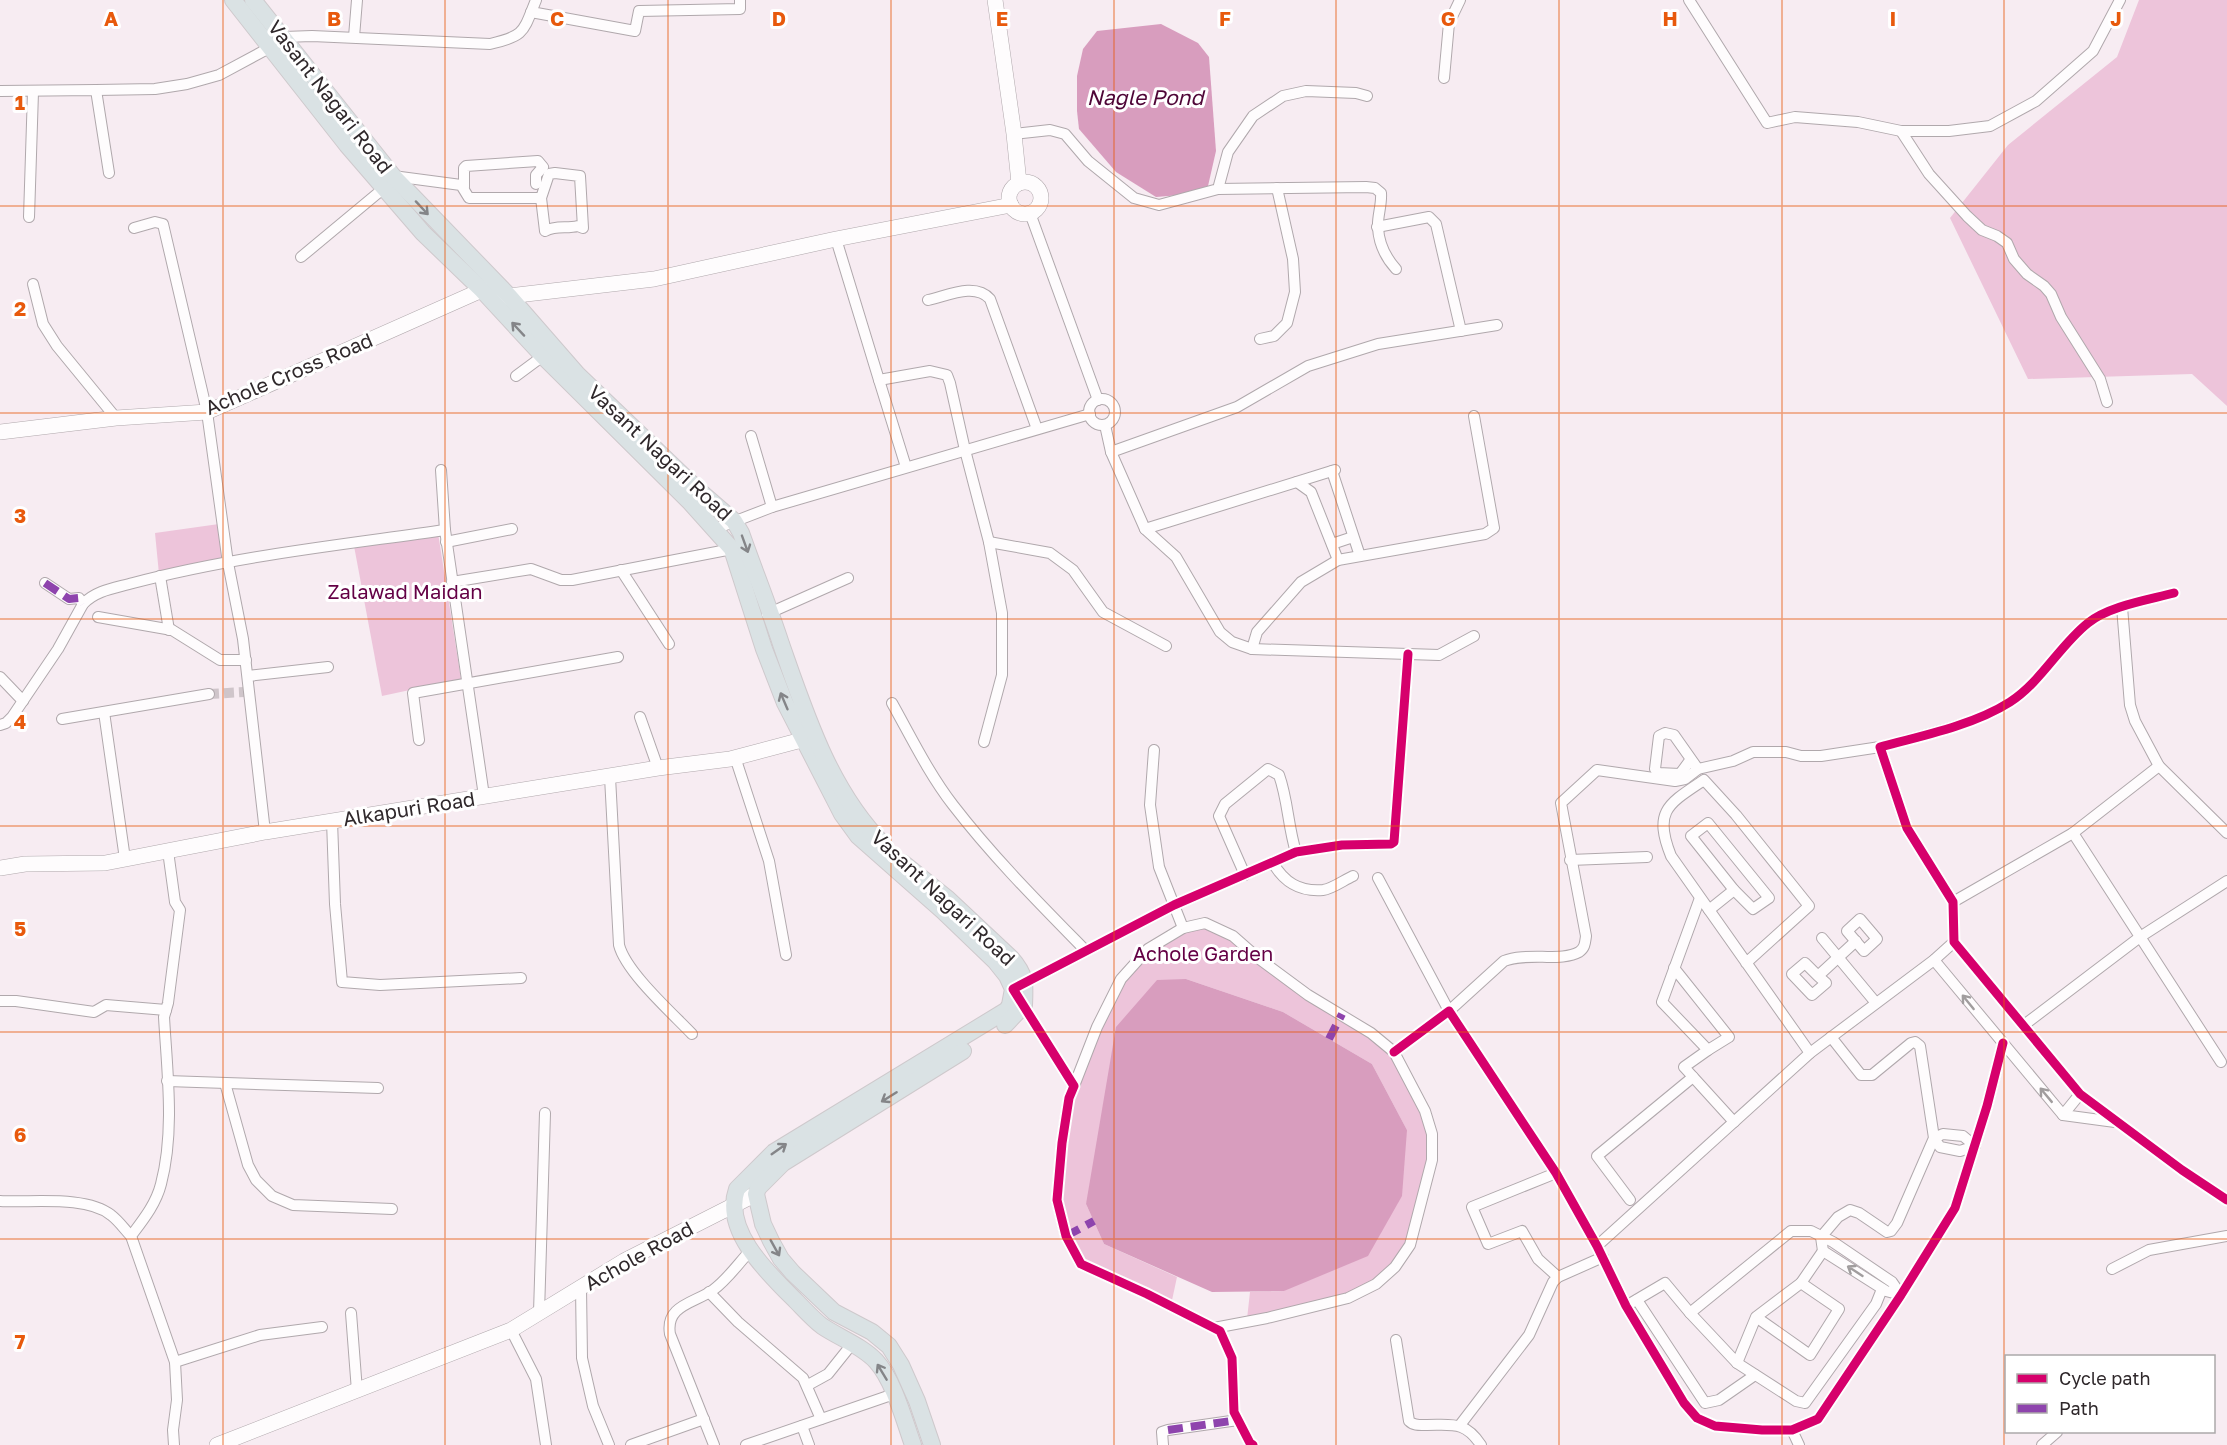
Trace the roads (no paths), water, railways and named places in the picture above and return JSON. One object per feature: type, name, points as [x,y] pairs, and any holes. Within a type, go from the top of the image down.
[{"type":"main road","name":"Vasant Nagari Road","points":[[233,0],[278,42]]},
{"type":"main road","name":"Vasant Nagari Road","points":[[253,0],[278,42],[347,145],[388,182],[423,233],[491,292],[543,356],[715,529],[732,549],[763,616]]},
{"type":"main road","name":"Vasant Nagari Road","points":[[491,292],[509,296],[577,374],[696,488],[734,521],[741,533],[785,703],[809,738],[842,814],[858,836],[980,944],[1007,976],[1019,986],[1024,1005]]},
{"type":"main road","name":"Achole Road","points":[[735,1197],[774,1152],[999,1017],[1010,1005],[1019,986]]},
{"type":"main road","name":"Achole Road","points":[[756,1194],[758,1188],[783,1163],[1006,1024],[1024,1005]]},
{"type":"main road","points":[[756,1194],[763,1224],[781,1259],[793,1273],[834,1312],[872,1332],[889,1346],[901,1365],[917,1401],[932,1445]]},
{"type":"main road","points":[[735,1197],[750,1251],[772,1277],[820,1324],[876,1361],[894,1394],[913,1445]]},
{"type":"street","points":[[354,37],[357,0]]},
{"type":"street","points":[[0,91],[155,89],[187,84],[219,75],[278,42],[312,36],[490,44],[510,39],[524,31],[536,0]]},
{"type":"street","points":[[531,12],[635,31],[639,11],[740,9],[741,0]]},
{"type":"street","points":[[994,0],[1019,183]]},
{"type":"street","points":[[1444,78],[1449,23],[1460,0]]},
{"type":"street","points":[[1689,0],[1767,123],[1795,117],[1858,122],[1900,131],[1990,126],[2036,101],[2093,51],[2120,0]]},
{"type":"street","points":[[96,90],[109,172]]},
{"type":"street","points":[[1218,189],[1228,152],[1253,116],[1283,96],[1306,91],[1356,93],[1366,96]]},
{"type":"street","points":[[29,217],[33,92]]},
{"type":"street","points":[[1014,134],[1050,130],[1065,134],[1088,161],[1134,198],[1159,205],[1218,189],[1375,188],[1381,193],[1382,204],[1377,227],[1385,257],[1396,269]]},
{"type":"street","points":[[1900,131],[1929,174],[1967,216],[1982,230],[1998,236],[2007,243],[2014,259],[2027,274],[2051,294],[2061,317],[2100,379],[2107,402]]},
{"type":"street","points":[[536,184],[536,175],[543,167],[538,161],[466,166],[464,168],[464,187],[469,198],[540,198]]},
{"type":"street","points":[[549,174],[578,174],[582,228],[578,226],[570,229],[552,227],[545,231],[540,198],[549,174]]},
{"type":"street","points":[[301,257],[388,182],[464,187]]},
{"type":"street","points":[[1030,182],[1040,192],[1038,206],[1030,213],[1019,212],[1011,205],[1009,195],[1011,189],[1019,183],[1030,182]]},
{"type":"street","points":[[1260,339],[1274,336],[1287,323],[1295,292],[1293,259],[1276,188]]},
{"type":"street","points":[[509,296],[654,279],[836,239],[1011,205]]},
{"type":"street","points":[[1030,213],[1098,400]]},
{"type":"street","points":[[1377,227],[1429,217],[1436,224],[1461,331]]},
{"type":"street","points":[[134,228],[155,222],[164,224],[207,412],[228,563],[246,660],[247,692],[265,832]]},
{"type":"street","points":[[836,239],[906,467]]},
{"type":"street","points":[[33,284],[44,324],[57,346],[116,418]]},
{"type":"street","points":[[928,300],[971,290],[984,292],[990,299],[1037,429]]},
{"type":"street","name":"Achole Cross Road","points":[[0,432],[116,418],[207,412],[491,292]]},
{"type":"street","points":[[1111,452],[1237,406],[1308,366],[1378,345],[1497,325]]},
{"type":"street","points":[[516,376],[543,356]]},
{"type":"street","points":[[879,380],[930,371],[947,375],[989,542],[1002,613],[1002,675],[984,742]]},
{"type":"street","points":[[1098,400],[1106,400],[1115,408],[1112,421],[1105,425],[1096,424],[1089,414],[1091,405],[1098,400]]},
{"type":"street","points":[[715,529],[772,507],[1089,414]]},
{"type":"street","points":[[1252,649],[1257,632],[1301,582],[1338,560],[1485,534],[1494,528],[1474,416]]},
{"type":"street","points":[[1105,425],[1111,452],[1145,529],[1176,557],[1220,632],[1232,642],[1252,649],[1439,655],[1474,636]]},
{"type":"street","points":[[751,436],[772,507]]},
{"type":"street","points":[[441,470],[446,542],[484,796]]},
{"type":"street","points":[[1145,529],[1334,471],[1360,556]]},
{"type":"street","points":[[1298,483],[1311,492],[1338,560]]},
{"type":"street","points":[[446,542],[512,529]]},
{"type":"street","points":[[0,725],[12,717],[23,702],[58,649],[83,604],[89,597],[100,592],[160,576],[228,563],[445,530]]},
{"type":"street","points":[[1332,544],[1353,537]]},
{"type":"street","points":[[989,542],[1050,553],[1073,570],[1103,612],[1166,645]]},
{"type":"street","points":[[452,582],[522,569],[531,569],[561,580],[572,580],[732,549]]},
{"type":"street","points":[[621,570],[669,644]]},
{"type":"street","points":[[160,576],[169,630]]},
{"type":"street","points":[[763,616],[848,578]]},
{"type":"street","points":[[45,583],[69,599],[79,598],[83,604]]},
{"type":"street","points":[[1394,1052],[1449,1011],[1504,961],[1515,957],[1571,955],[1580,951],[1585,945],[1586,936],[1561,803],[1597,770],[1675,781],[1686,779],[1698,769],[1725,764],[1753,752],[1786,752],[1801,756],[1821,756],[1880,747],[1958,726],[2011,702],[2041,674],[2087,624],[2122,607],[2174,593]]},
{"type":"street","points":[[2122,607],[2130,705],[2135,721],[2159,766],[2227,833]]},
{"type":"street","points":[[98,617],[169,630],[220,660],[246,660]]},
{"type":"street","points":[[1019,986],[1174,905],[1296,852],[1342,844],[1391,844],[1394,842],[1408,654]]},
{"type":"street","points":[[419,740],[412,693],[618,657]]},
{"type":"street","points":[[248,676],[328,667]]},
{"type":"street","points":[[0,677],[23,702]]},
{"type":"street","points":[[62,719],[209,694]]},
{"type":"street","points":[[892,703],[922,757],[953,804],[1023,887],[1086,951]]},
{"type":"street","points":[[104,712],[125,859]]},
{"type":"street","points":[[640,717],[658,768]]},
{"type":"street","name":"Alkapuri Road","points":[[0,868],[25,864],[105,863],[265,832],[735,757],[809,738]]},
{"type":"street","points":[[1880,747],[1907,828],[1953,902],[1954,942],[2080,1094],[2227,1200]]},
{"type":"street","points":[[1154,750],[1150,805],[1159,867],[1183,928]]},
{"type":"street","points":[[735,757],[769,861],[786,956]]},
{"type":"street","points":[[1691,759],[1698,769]]},
{"type":"street","points":[[1953,902],[2073,833],[2159,766]]},
{"type":"street","points":[[1245,875],[1219,816],[1225,804],[1268,769],[1279,775],[1286,793],[1290,835],[1296,852]]},
{"type":"street","points":[[610,777],[621,955],[632,970],[692,1034]]},
{"type":"street","points":[[1746,963],[1809,906],[1736,815],[1704,780],[1673,801],[1665,814],[1663,837],[1671,856],[1700,898],[1709,910],[1746,963],[1810,1053]]},
{"type":"street","points":[[332,821],[334,904],[342,982],[380,985],[521,978]]},
{"type":"street","points":[[1708,823],[1769,898],[1753,909],[1734,890],[1691,836],[1708,823]]},
{"type":"street","points":[[2073,833],[2221,1062]]},
{"type":"street","points":[[131,1236],[148,1214],[161,1185],[167,1143],[164,1017],[180,910],[175,902],[168,851]]},
{"type":"street","points":[[1570,860],[1647,857]]},
{"type":"street","points":[[1273,863],[1281,877],[1296,887],[1324,890],[1353,876]]},
{"type":"street","points":[[1378,878],[1449,1011],[1556,1173],[1603,1257],[1626,1306],[1684,1403],[1697,1418],[1715,1426],[1792,1430],[1818,1419],[1901,1296],[1954,1208],[1975,1146],[2003,1043]]},
{"type":"street","points":[[2024,1025],[2140,937],[2227,880]]},
{"type":"street","points":[[1709,910],[1734,890]]},
{"type":"street","points":[[1700,898],[1662,1002],[1708,1050]]},
{"type":"street","points":[[1215,1328],[1348,1298],[1376,1284],[1395,1267],[1410,1245],[1432,1160],[1432,1134],[1425,1111],[1394,1052],[1371,1033],[1308,995],[1258,958],[1233,936],[1205,923],[1183,928],[1148,949],[1120,979],[1097,1027],[1069,1098],[1062,1143],[1058,1200],[1066,1236],[1081,1264],[1148,1294],[1220,1331],[1232,1358],[1234,1412],[1253,1445]]},
{"type":"street","points":[[1822,938],[1875,1003]]},
{"type":"street","points":[[1818,976],[1856,941]]},
{"type":"street","points":[[1597,1246],[1810,1053],[1934,960],[1954,942]]},
{"type":"street","points":[[1934,960],[2063,1115],[2116,1122]]},
{"type":"street","points":[[1674,968],[1729,1037],[1684,1067],[1734,1122]]},
{"type":"street","points":[[0,1001],[16,1001],[94,1012],[106,1005],[166,1010]]},
{"type":"street","points":[[1024,1005],[1074,1086]]},
{"type":"street","points":[[1737,1363],[1755,1317],[1801,1283],[1822,1251],[1821,1237],[1838,1217],[1850,1210],[1859,1213],[1887,1232],[1891,1231],[1897,1223],[1934,1138],[1918,1043],[1911,1043],[1872,1075],[1867,1076],[1861,1075],[1831,1037]]},
{"type":"street","points":[[1630,1200],[1596,1156],[1693,1077]]},
{"type":"street","points":[[167,1081],[378,1088]]},
{"type":"street","points":[[225,1083],[248,1165],[256,1180],[272,1197],[293,1205],[392,1209]]},
{"type":"street","points":[[2063,1115],[2080,1094]]},
{"type":"street","points":[[539,1313],[545,1113]]},
{"type":"street","points":[[1934,1138],[1943,1134],[1964,1136],[1975,1146]]},
{"type":"street","points":[[1556,1173],[1472,1207],[1488,1244],[1522,1231],[1538,1259],[1558,1277]]},
{"type":"street","name":"Achole Road","points":[[217,1445],[511,1330],[735,1197],[756,1194]]},
{"type":"street","points":[[0,1202],[53,1202],[97,1207],[112,1216],[131,1236],[175,1362],[177,1400],[173,1430],[174,1445]]},
{"type":"street","points":[[1690,1313],[1791,1231],[1811,1231],[1833,1242],[1892,1282],[1901,1296]]},
{"type":"street","points":[[2112,1269],[2149,1250],[2227,1236]]},
{"type":"street","points":[[714,1445],[669,1325],[671,1317],[679,1308],[714,1290],[750,1251]]},
{"type":"street","points":[[1822,1251],[1882,1289],[1901,1296]]},
{"type":"street","points":[[1460,1425],[1529,1335],[1553,1281],[1603,1257]]},
{"type":"street","points":[[1626,1306],[1665,1283],[1737,1363],[1796,1401],[1805,1402],[1876,1304],[1882,1289]]},
{"type":"street","points":[[1755,1317],[1810,1355],[1839,1309],[1801,1283]]},
{"type":"street","points":[[581,1288],[582,1358],[593,1406],[609,1445]]},
{"type":"street","points":[[709,1292],[726,1311],[799,1373],[808,1384],[822,1419]]},
{"type":"street","points":[[1637,1300],[1705,1403],[1719,1400],[1755,1375]]},
{"type":"street","points":[[351,1313],[357,1391]]},
{"type":"street","points":[[175,1362],[260,1335],[322,1327]]},
{"type":"street","points":[[511,1330],[536,1379],[546,1445]]},
{"type":"street","points":[[1396,1340],[1409,1421],[1418,1425],[1460,1425],[1472,1432],[1480,1445]]},
{"type":"street","points":[[808,1384],[828,1374],[852,1344]]},
{"type":"street","points":[[746,1445],[894,1394]]},
{"type":"street","points":[[631,1445],[704,1419]]},
{"type":"street","points":[[1162,1445],[1162,1432],[1167,1430],[1238,1419]]},
{"type":"street","points":[[802,1426],[809,1445]]},
{"type":"street","points":[[1792,1430],[1799,1445]]},
{"type":"street","points":[[2042,1445],[2055,1433]]},
{"type":"water","name":"Nagle Pond","points":[[1161,24],[1198,43],[1209,57],[1216,151],[1208,186],[1180,195],[1156,197],[1116,172],[1079,129],[1077,76],[1083,49],[1097,31]]},
{"type":"water","points":[[1186,979],[1283,1012],[1372,1064],[1407,1130],[1402,1196],[1368,1256],[1284,1291],[1212,1292],[1104,1244],[1086,1204],[1116,1027],[1157,980]]},
{"type":"tunnel","points":[[209,694],[245,692]]},
{"type":"park label","name":"Zalawad Maidan","points":[[405,592]]},
{"type":"park label","name":"Achole Garden","points":[[1203,954]]}]
